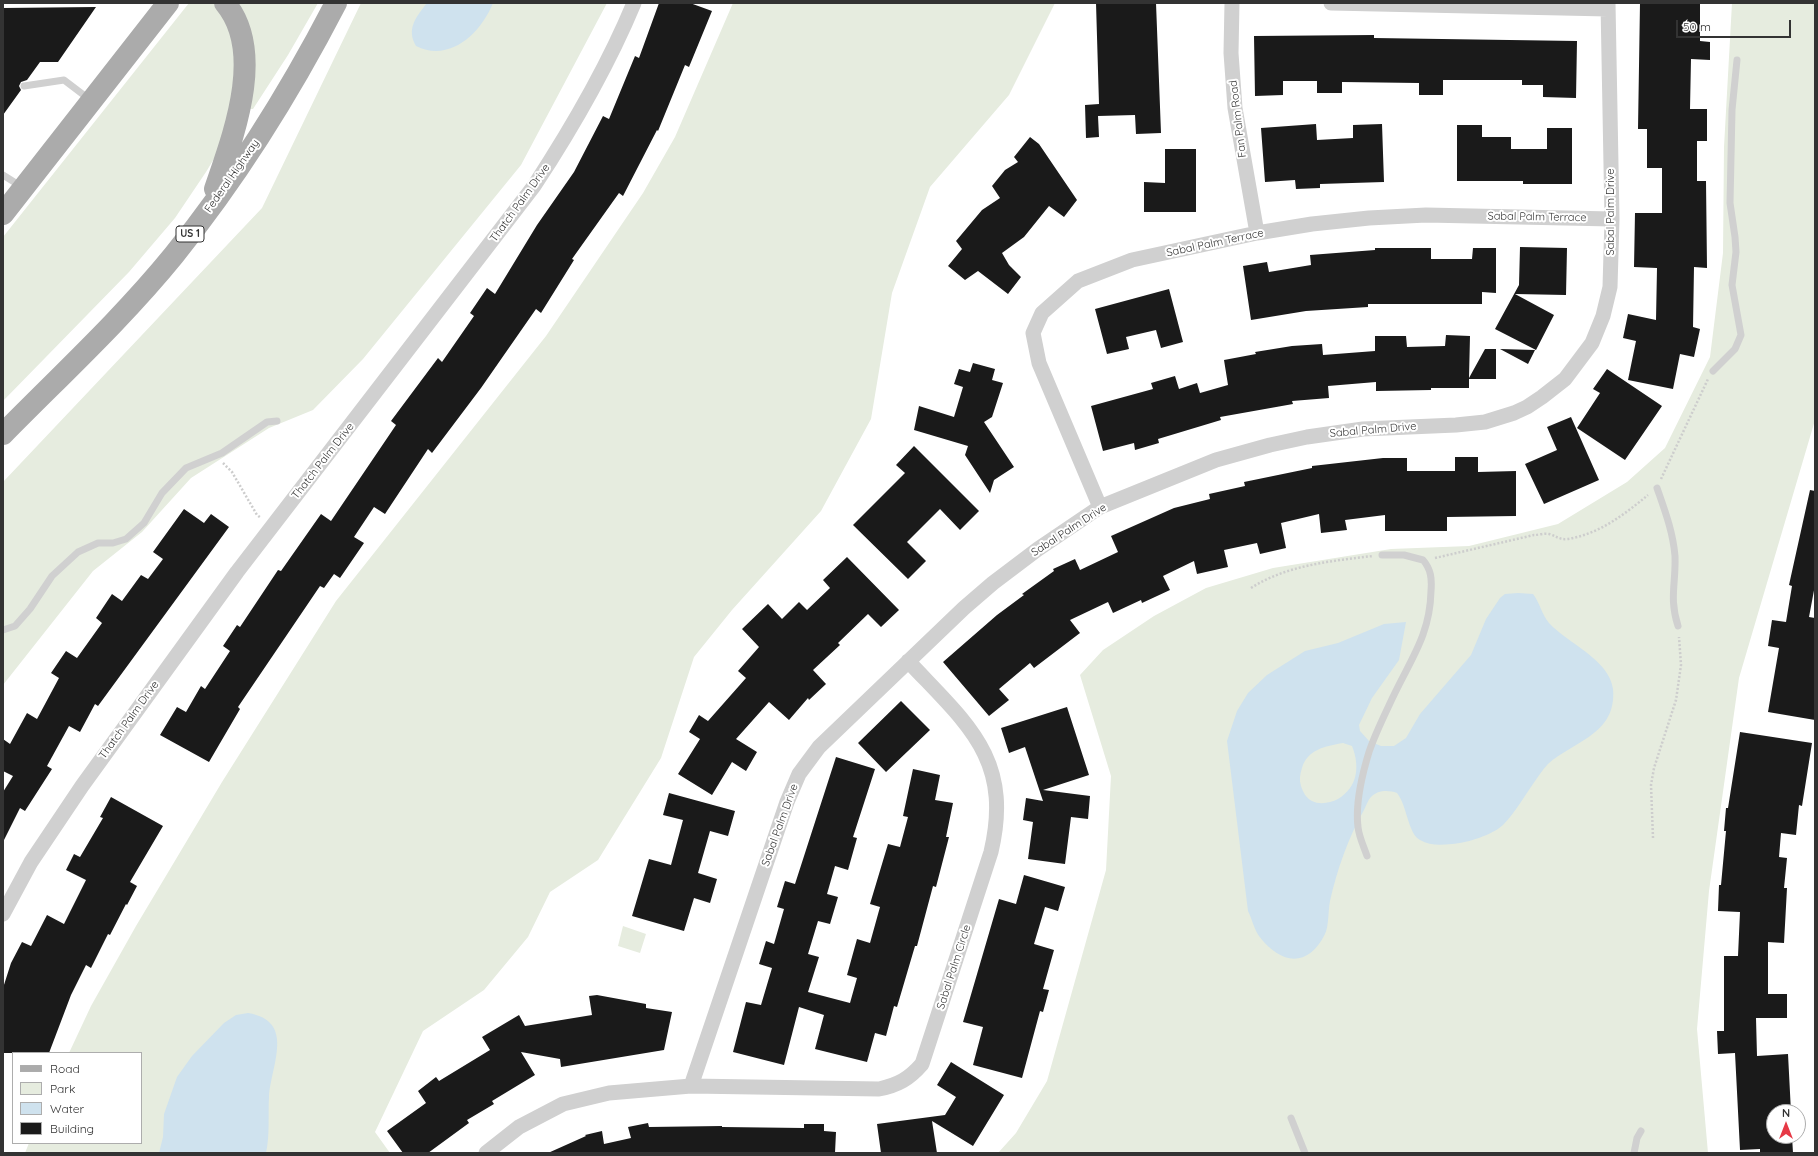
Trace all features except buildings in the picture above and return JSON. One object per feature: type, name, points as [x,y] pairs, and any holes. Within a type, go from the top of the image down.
[{"type":"main road","points":[[3,214],[168,3]]},
{"type":"main road","points":[[208,211],[232,138],[242,96],[244,67],[241,36],[232,11],[225,3]]},
{"type":"main road","name":"Federal Highway","points":[[3,434],[139,295],[208,211],[265,128],[299,72],[336,3]]},
{"type":"street","name":"Thatch Palm Drive","points":[[3,914],[31,862],[82,786],[237,572],[534,186],[566,137],[596,85],[634,3]]},
{"type":"street","name":"Fan Palm Road","points":[[1232,3],[1231,52],[1235,108],[1256,233]]},
{"type":"street","points":[[1331,3],[1608,6]]},
{"type":"street","name":"Sabal Palm Drive","points":[[691,1086],[787,802],[799,774],[819,747],[908,661],[993,583],[1038,549],[1100,507],[1216,460],[1270,445],[1307,437],[1363,429],[1485,422],[1514,413],[1527,407],[1542,398],[1565,379],[1584,356],[1598,330],[1610,287],[1612,219],[1608,6]]},
{"type":"street","name":"Sabal Palm Terrace","points":[[1100,507],[1039,363],[1034,333],[1042,313],[1078,281],[1132,260],[1256,233],[1326,222],[1426,215],[1612,219]]},
{"type":"street","name":"Sabal Palm Circle","points":[[691,1086],[879,1089],[896,1085],[911,1077],[922,1064],[991,852],[997,819],[997,802],[991,769],[977,739],[968,725],[908,661]]},
{"type":"street","points":[[486,1153],[519,1127],[564,1104],[609,1093],[691,1086]]},
{"type":"lane","points":[[1713,370],[1735,349],[1740,335],[1732,285],[1736,252],[1736,237],[1730,203],[1732,110],[1737,60]]},
{"type":"lane","points":[[24,86],[64,80],[91,101]]},
{"type":"lane","points":[[3,175],[23,188]]},
{"type":"lane","points":[[3,630],[15,626],[30,609],[52,576],[78,552],[98,543],[113,543],[126,539],[144,523],[162,493],[179,473],[186,468],[237,444],[260,425],[267,422],[277,421]]},
{"type":"lane","points":[[1657,488],[1672,532],[1675,556],[1673,610],[1678,626]]},
{"type":"lane","points":[[1367,856],[1358,828],[1359,798],[1363,776],[1377,734],[1392,699],[1423,638],[1428,622],[1432,579],[1429,569],[1423,560],[1404,555],[1382,554]]},
{"type":"lane","points":[[1291,1118],[1305,1153]]},
{"type":"lane","points":[[1634,1153],[1637,1138],[1641,1131]]},
{"type":"path","points":[[1423,560],[1534,536],[1549,534],[1565,539],[1576,537],[1599,529],[1626,513],[1657,488],[1713,370]]},
{"type":"path","points":[[216,455],[232,472],[258,515],[272,526]]},
{"type":"path","points":[[1251,588],[1264,579],[1281,572],[1382,554]]},
{"type":"path","points":[[1654,838],[1651,785],[1654,768],[1676,700],[1681,665],[1678,626]]},
{"type":"green space","points":[[189,3],[215,3],[231,32],[238,77],[221,147],[175,218],[129,272],[3,401],[3,237]]},
{"type":"green space","points":[[237,3],[318,3],[288,55],[253,109],[250,109]]},
{"type":"green space","points":[[361,3],[607,3],[521,165],[363,359],[313,410],[269,428],[191,478],[142,532],[93,571],[3,685],[3,482],[262,208]]},
{"type":"green space","points":[[733,3],[1055,3],[1009,95],[930,187],[892,293],[871,419],[821,511],[732,610],[694,657],[661,758],[598,860],[550,892],[528,937],[484,990],[423,1031],[375,1132],[390,1153],[25,1153],[29,1144],[142,1144],[142,1052],[69,1052],[91,1006],[136,926],[222,782],[336,601],[546,336],[643,193],[675,137]]},
{"type":"green space","points":[[1732,3],[1815,3],[1815,420],[1739,678],[1709,891],[1697,1029],[1708,1153],[998,1153],[1016,1133],[1047,1081],[1106,870],[1111,776],[1080,675],[1103,650],[1154,616],[1206,588],[1273,568],[1391,549],[1469,546],[1558,524],[1627,482],[1665,448],[1710,357],[1723,253],[1724,147]]},
{"type":"green space","points":[[623,926],[646,934],[640,953],[618,946]]},
{"type":"water","points":[[427,3],[493,3],[481,25],[472,34],[463,42],[452,48],[441,51],[429,50],[416,46],[413,40],[412,29],[414,23],[419,13]]},
{"type":"water","points":[[1505,594],[1533,594],[1549,623],[1596,660],[1604,669],[1610,678],[1613,689],[1612,704],[1608,716],[1592,735],[1548,764],[1515,811],[1503,825],[1479,838],[1465,842],[1436,845],[1424,842],[1416,837],[1413,832],[1397,793],[1383,791],[1371,797],[1358,821],[1344,854],[1330,901],[1325,934],[1311,953],[1302,957],[1294,959],[1276,953],[1267,946],[1259,936],[1248,911],[1227,741],[1237,711],[1248,693],[1267,675],[1305,651],[1338,643],[1384,624],[1406,622],[1399,660],[1372,698],[1359,725],[1360,731],[1369,741],[1381,746],[1394,746],[1406,738],[1420,714],[1471,655],[1486,619],[1500,598]],"holes":[[[1343,743],[1352,746],[1356,761],[1356,776],[1345,794],[1338,799],[1322,803],[1312,801],[1308,798],[1300,784],[1302,768],[1308,757],[1323,747]]]},
{"type":"water","points":[[248,1013],[263,1018],[272,1025],[276,1035],[276,1058],[269,1097],[266,1153],[159,1153],[163,1137],[164,1114],[177,1077],[192,1056],[224,1023],[236,1015]]}]
